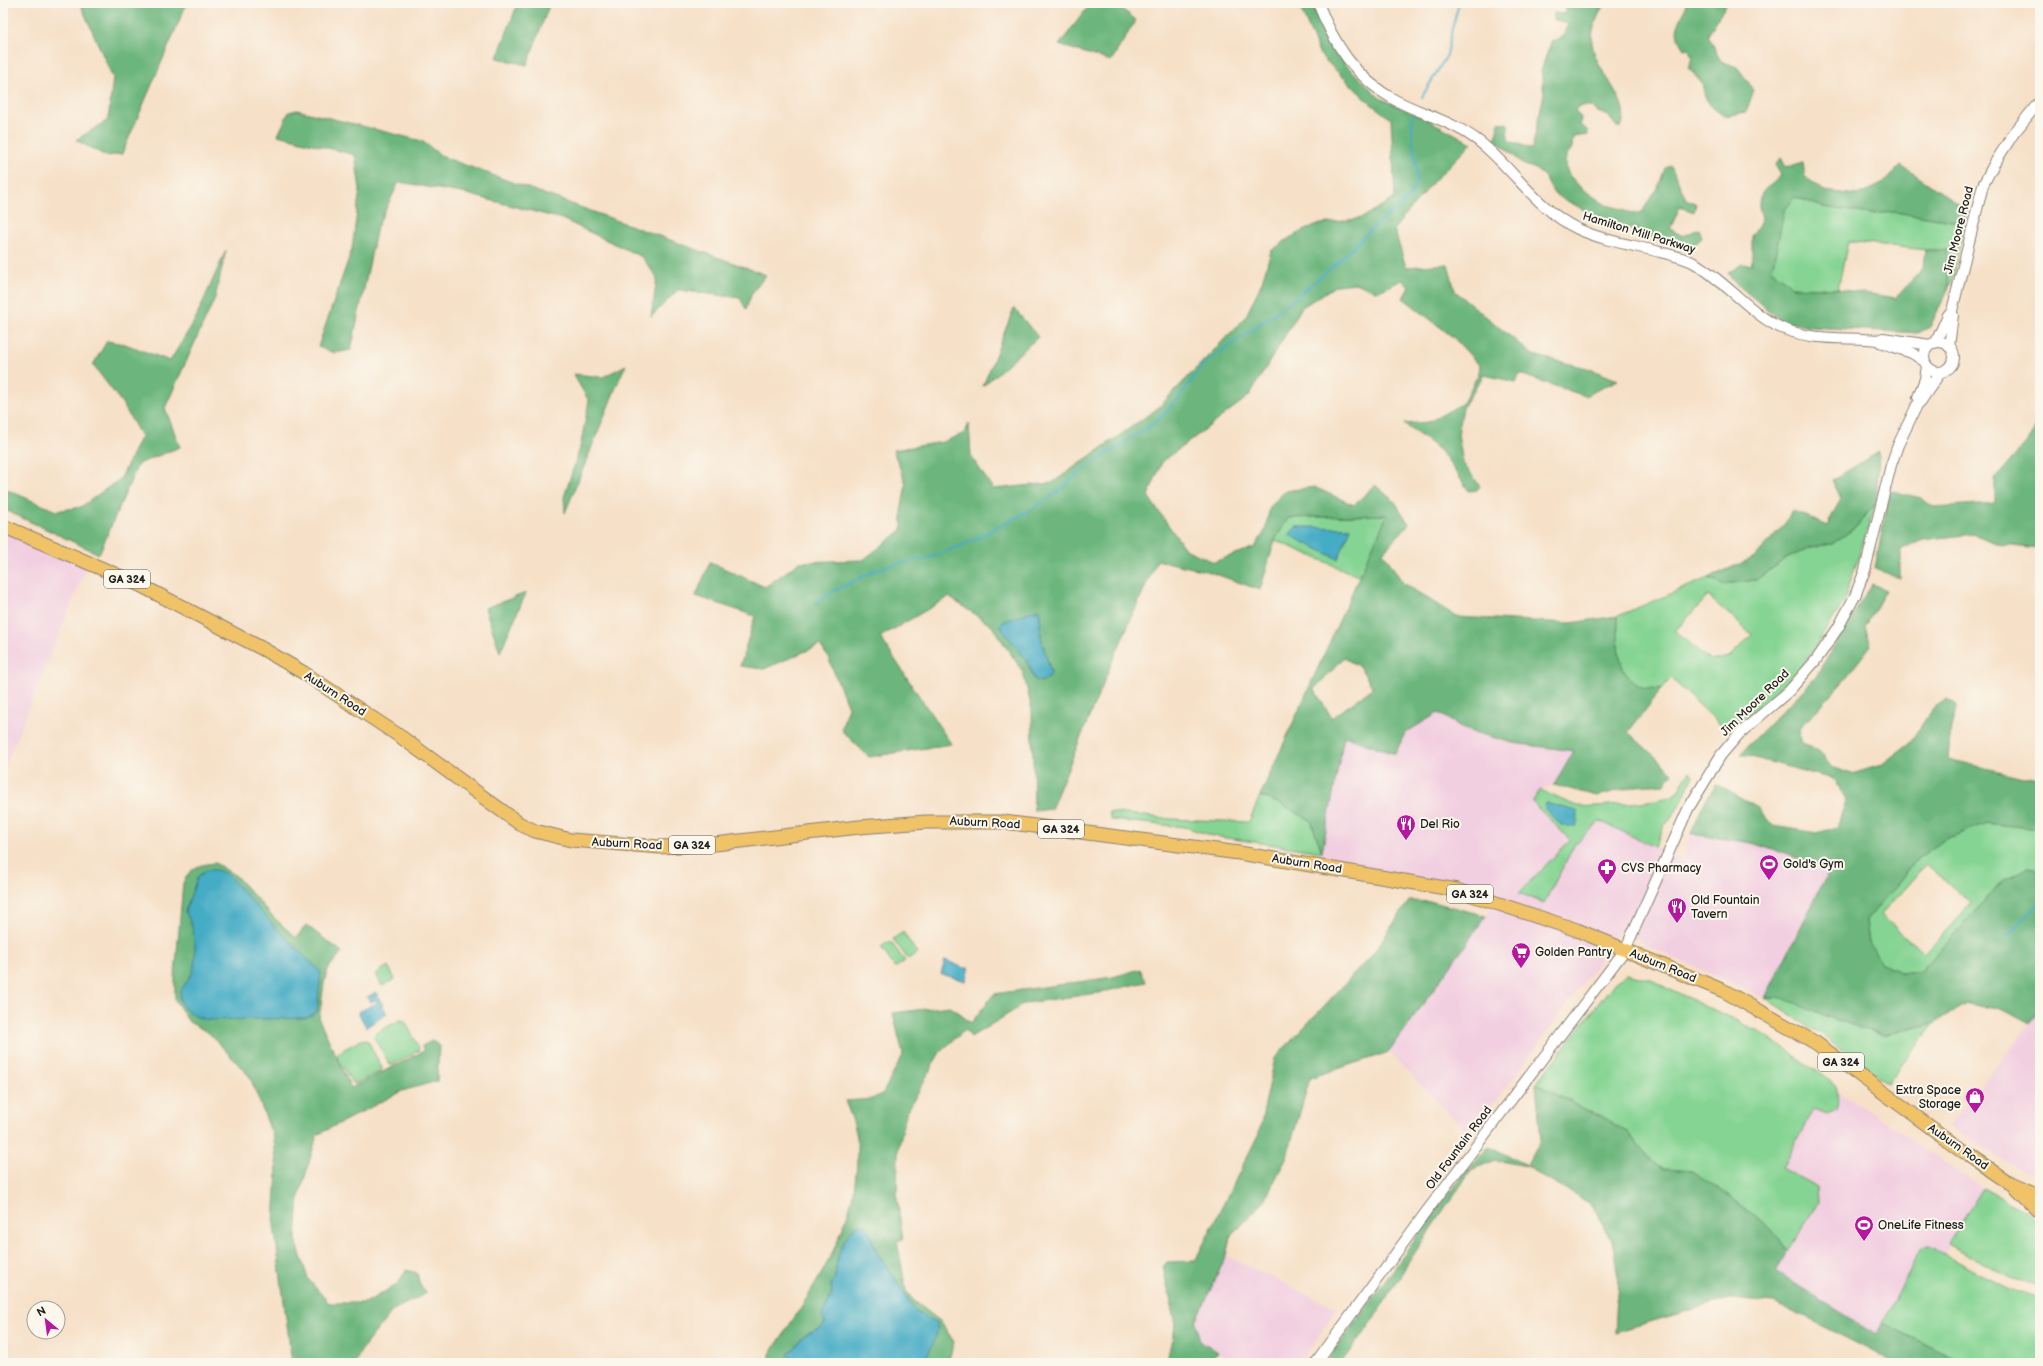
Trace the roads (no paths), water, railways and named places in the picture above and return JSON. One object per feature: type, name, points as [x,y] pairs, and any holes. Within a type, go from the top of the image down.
[{"type":"main road","name":"Auburn Road","points":[[3,526],[140,585],[246,640],[304,673],[401,737],[520,824],[535,831],[571,840],[660,847],[700,845],[859,827],[926,822],[1004,822],[1239,852],[1457,890],[1576,930],[1724,990],[1816,1043],[1967,1154],[2011,1184],[2040,1197]]},
{"type":"main road","points":[[2011,1184],[2040,1213]]},
{"type":"street","name":"Hamilton Mill Parkway","points":[[1318,3],[1329,31],[1340,49],[1352,65],[1369,82],[1395,100],[1442,119],[1480,142],[1552,213],[1576,228],[1601,238],[1669,254],[1694,263],[1725,284],[1762,316],[1782,329],[1810,337],[1878,340],[1883,338],[1933,344]]},
{"type":"street","name":"Jim Moore Road","points":[[1933,344],[1948,315],[1952,311],[1983,185],[1994,164],[2014,133],[2040,101]]},
{"type":"street","name":"Jim Moore Road","points":[[1949,347],[1954,316],[1952,311]]},
{"type":"street","name":"Hamilton Mill Parkway","points":[[1878,340],[1882,344],[1912,353],[1925,364]]},
{"type":"street","points":[[1941,342],[1949,347],[1953,354],[1953,363],[1950,368],[1940,373],[1933,371],[1925,364],[1924,352],[1933,344],[1941,342]]},
{"type":"street","name":"Jim Moore Road","points":[[1625,950],[1688,808],[1721,755],[1739,734],[1789,691],[1816,660],[1855,596],[1865,570],[1891,465],[1898,445],[1917,405],[1917,400],[1925,379],[1925,364]]},
{"type":"street","name":"Jim Moore Road","points":[[1917,405],[1922,401],[1940,373]]},
{"type":"street","name":"Old Fountain Road","points":[[1316,1363],[1420,1220],[1625,950]]},
{"type":"water","points":[[1296,527],[1351,528],[1338,559],[1289,535]]},
{"type":"water","points":[[1038,609],[1040,614],[1041,638],[1051,673],[1048,678],[1041,682],[1034,679],[1029,664],[1000,625],[1003,622]]},
{"type":"water","points":[[1546,803],[1577,811],[1578,818],[1576,826],[1567,827],[1555,820],[1545,809]]},
{"type":"water","points":[[207,870],[216,870],[227,874],[276,928],[321,972],[317,1012],[306,1018],[207,1020],[191,1014],[186,1010],[180,1001],[180,995],[182,989],[190,978],[194,965],[195,951],[193,930],[185,911],[198,876]]},
{"type":"water","points":[[945,960],[964,968],[969,968],[965,981],[941,974]]},
{"type":"water","points":[[376,992],[387,1014],[366,1027],[358,1012],[377,1003],[376,1000],[370,1002],[367,997]]},
{"type":"water","points":[[863,1223],[868,1229],[878,1255],[916,1312],[937,1323],[937,1333],[933,1344],[922,1363],[797,1363],[788,1355],[805,1335],[819,1329],[825,1324],[822,1315],[832,1294],[831,1283],[835,1279],[835,1271],[842,1246],[846,1238],[856,1226]]},
{"type":"waterway","points":[[1422,97],[1447,55],[1459,3]]},
{"type":"waterway","points":[[816,603],[834,591],[876,570],[891,565],[927,559],[968,543],[1030,510],[1058,492],[1081,471],[1156,422],[1178,399],[1202,366],[1270,317],[1329,270],[1377,224],[1407,199],[1414,188],[1417,173],[1412,134],[1413,116]]},
{"type":"waterway","points":[[2006,937],[2040,903]]},
{"type":"place","name":"Del Rio","points":[[1406,841]]},
{"type":"place","name":"Gold's Gym","points":[[1769,881]]},
{"type":"place","name":"CVS Pharmacy","points":[[1607,885]]},
{"type":"place","name":"Old Fountain Tavern","points":[[1677,924]]},
{"type":"place","name":"Golden Pantry","points":[[1521,969]]},
{"type":"place","name":"Extra Space Storage","points":[[1975,1114]]},
{"type":"place","name":"OneLife Fitness","points":[[1864,1242]]}]
